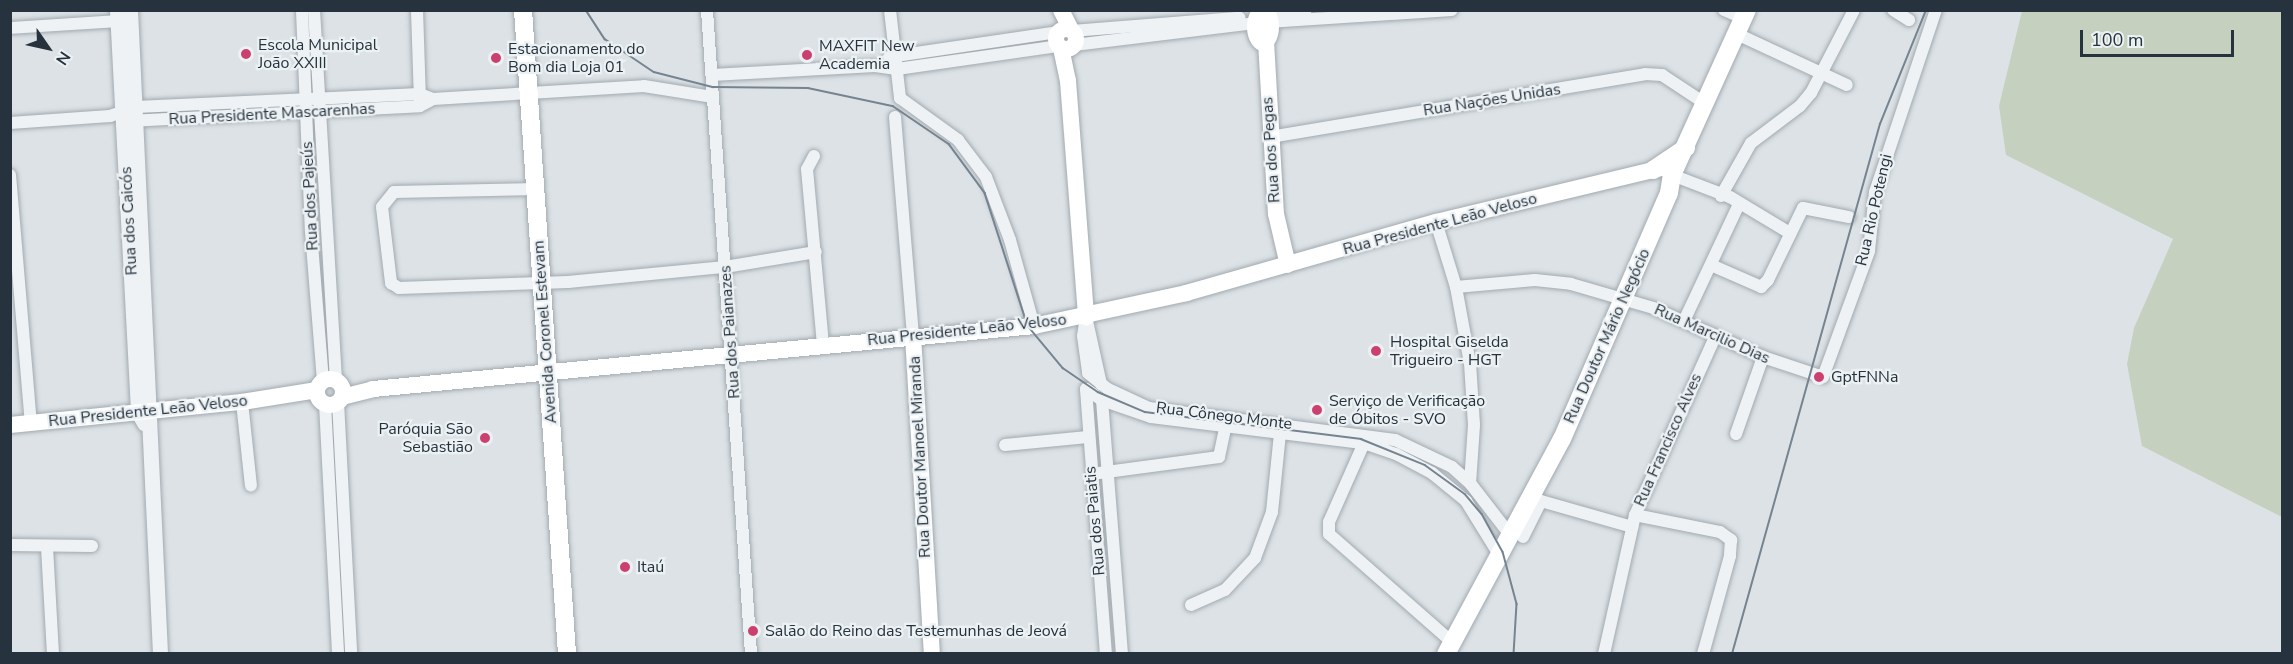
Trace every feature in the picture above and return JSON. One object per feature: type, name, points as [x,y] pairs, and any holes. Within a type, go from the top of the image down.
[{"type":"main road","name":"Avenida Coronel Estevam","points":[[523,10],[567,654]]},
{"type":"main road","points":[[1061,10],[1066,39],[1086,317]]},
{"type":"main road","name":"Rua dos Pegas","points":[[1262,18],[1276,214],[1288,265]]},
{"type":"main road","name":"Rua Doutor Mário Negócio","points":[[1449,648],[1500,556],[1517,536],[1624,298],[1669,193],[1676,168],[1742,21]]},
{"type":"main road","points":[[1653,170],[1676,168]]},
{"type":"main road","points":[[1653,170],[1676,168]]},
{"type":"main road","name":"Rua Presidente Leão Veloso","points":[[10,425],[330,392],[548,375],[823,344],[1034,326],[1086,317],[1288,265],[1436,222],[1653,170]]},
{"type":"main road","name":"Rua Doutor Manoel Miranda","points":[[913,336],[932,654]]},
{"type":"street","name":"Rua dos Caicós","points":[[126,115],[130,10]]},
{"type":"street","name":"Rua dos Pajeús","points":[[302,10],[304,100],[351,654]]},
{"type":"street","name":"Rua dos Pajeús","points":[[314,10],[320,113],[338,654]]},
{"type":"street","points":[[417,10],[420,100]]},
{"type":"street","name":"Rua dos Paianazes","points":[[707,10],[751,654]]},
{"type":"street","points":[[890,10],[898,93],[904,102],[958,140],[986,177],[1010,240],[1034,326]]},
{"type":"street","points":[[712,75],[875,66],[897,69],[1211,15],[1262,18],[1306,10]]},
{"type":"street","points":[[875,66],[894,55],[1262,18],[1452,10]]},
{"type":"street","points":[[1724,10],[1847,85]]},
{"type":"street","points":[[1721,196],[1751,143],[1800,106],[1822,71],[1854,10]]},
{"type":"street","points":[[1893,10],[1909,20]]},
{"type":"street","name":"Rua Rio Potengi","points":[[1825,376],[1869,250],[1875,192],[1936,10]]},
{"type":"street","name":"Rua dos Caicós","points":[[117,16],[126,115],[160,654]]},
{"type":"street","points":[[10,28],[117,16]]},
{"type":"street","name":"Rua Nações Unidas","points":[[1270,137],[1646,74],[1662,75],[1706,104]]},
{"type":"street","name":"Rua Presidente Mascarenhas","points":[[126,115],[320,113],[420,100],[644,86],[713,97]]},
{"type":"street","name":"Rua Presidente Mascarenhas","points":[[10,123],[319,99],[420,100]]},
{"type":"street","name":"Rua Doutor Manoel Miranda","points":[[895,117],[913,336]]},
{"type":"street","points":[[814,156],[807,169],[823,344]]},
{"type":"street","points":[[1676,168],[1721,196],[1791,233]]},
{"type":"street","points":[[10,175],[31,423]]},
{"type":"street","points":[[537,189],[394,192],[382,207],[391,283],[399,288],[540,282],[725,267],[816,252]]},
{"type":"street","points":[[1684,321],[1739,204]]},
{"type":"street","points":[[1711,265],[1761,287],[1768,280],[1800,210],[1811,207],[1849,217]]},
{"type":"street","points":[[1436,222],[1456,287],[1470,363],[1474,425],[1470,483]]},
{"type":"street","name":"Rua Marcilio Dias","points":[[1456,287],[1546,279],[1624,298],[1684,321],[1763,357],[1810,375],[1825,376]]},
{"type":"street","points":[[1086,317],[1101,384]]},
{"type":"street","name":"Rua Cônego Monte","points":[[1086,317],[1083,336],[1088,373],[1101,384],[1149,408],[1388,438],[1452,467],[1470,483],[1517,536]]},
{"type":"street","name":"Rua Francisco Alves","points":[[1604,654],[1633,521],[1716,335]]},
{"type":"street","points":[[1736,434],[1763,357]]},
{"type":"street","name":"Rua Cônego Monte","points":[[1086,388],[1102,400],[1151,417],[1225,428],[1364,443],[1422,467],[1450,487],[1474,510],[1500,556]]},
{"type":"street","name":"Rua dos Paiatis","points":[[1086,388],[1106,654]]},
{"type":"street","name":"Rua dos Paiatis","points":[[1102,400],[1122,654]]},
{"type":"street","points":[[242,402],[251,486]]},
{"type":"street","points":[[1092,473],[1219,457],[1225,428]]},
{"type":"street","points":[[1191,605],[1225,590],[1255,558],[1272,512],[1280,433]]},
{"type":"street","points":[[1005,445],[1088,437]]},
{"type":"street","points":[[1364,443],[1329,522],[1329,534],[1449,648]]},
{"type":"street","points":[[1517,536],[1544,501],[1633,521],[1720,532],[1729,537],[1732,545],[1702,654]]},
{"type":"street","points":[[1097,536],[1111,535]]},
{"type":"street","points":[[10,545],[92,546]]},
{"type":"street","points":[[47,547],[53,654]]},
{"type":"green space","points":[[2022,11],[2282,11],[2282,517],[2142,446],[2127,364],[2134,328],[2173,239],[2006,155],[1999,106]]},
{"type":"tram line","points":[[586,10],[605,39],[654,72],[713,87],[808,88],[893,106],[949,144],[985,193],[1028,326],[1063,368],[1098,392],[1145,412],[1361,439],[1425,465],[1465,494],[1482,514],[1503,552],[1517,604],[1514,654]]},
{"type":"tram line","points":[[1732,654],[1880,124],[1926,10]]},
{"type":"place","name":"Escola Municipal João XXIII","points":[[246,54]]},
{"type":"place","name":"MAXFIT New Academia","points":[[807,55]]},
{"type":"place","name":"Estacionamento do Bom dia Loja 01","points":[[496,58]]},
{"type":"place","name":"Hospital Giselda Trigueiro - HGT","points":[[1376,351]]},
{"type":"place","name":"GptFNNa","points":[[1819,377]]},
{"type":"place","name":"Serviço de Verificação de Óbitos - SVO","points":[[1317,410]]},
{"type":"place","name":"Paróquia São Sebastião","points":[[485,438]]},
{"type":"place","name":"Itaú","points":[[625,567]]},
{"type":"place","name":"Salão do Reino das Testemunhas de Jeová","points":[[753,631]]}]
